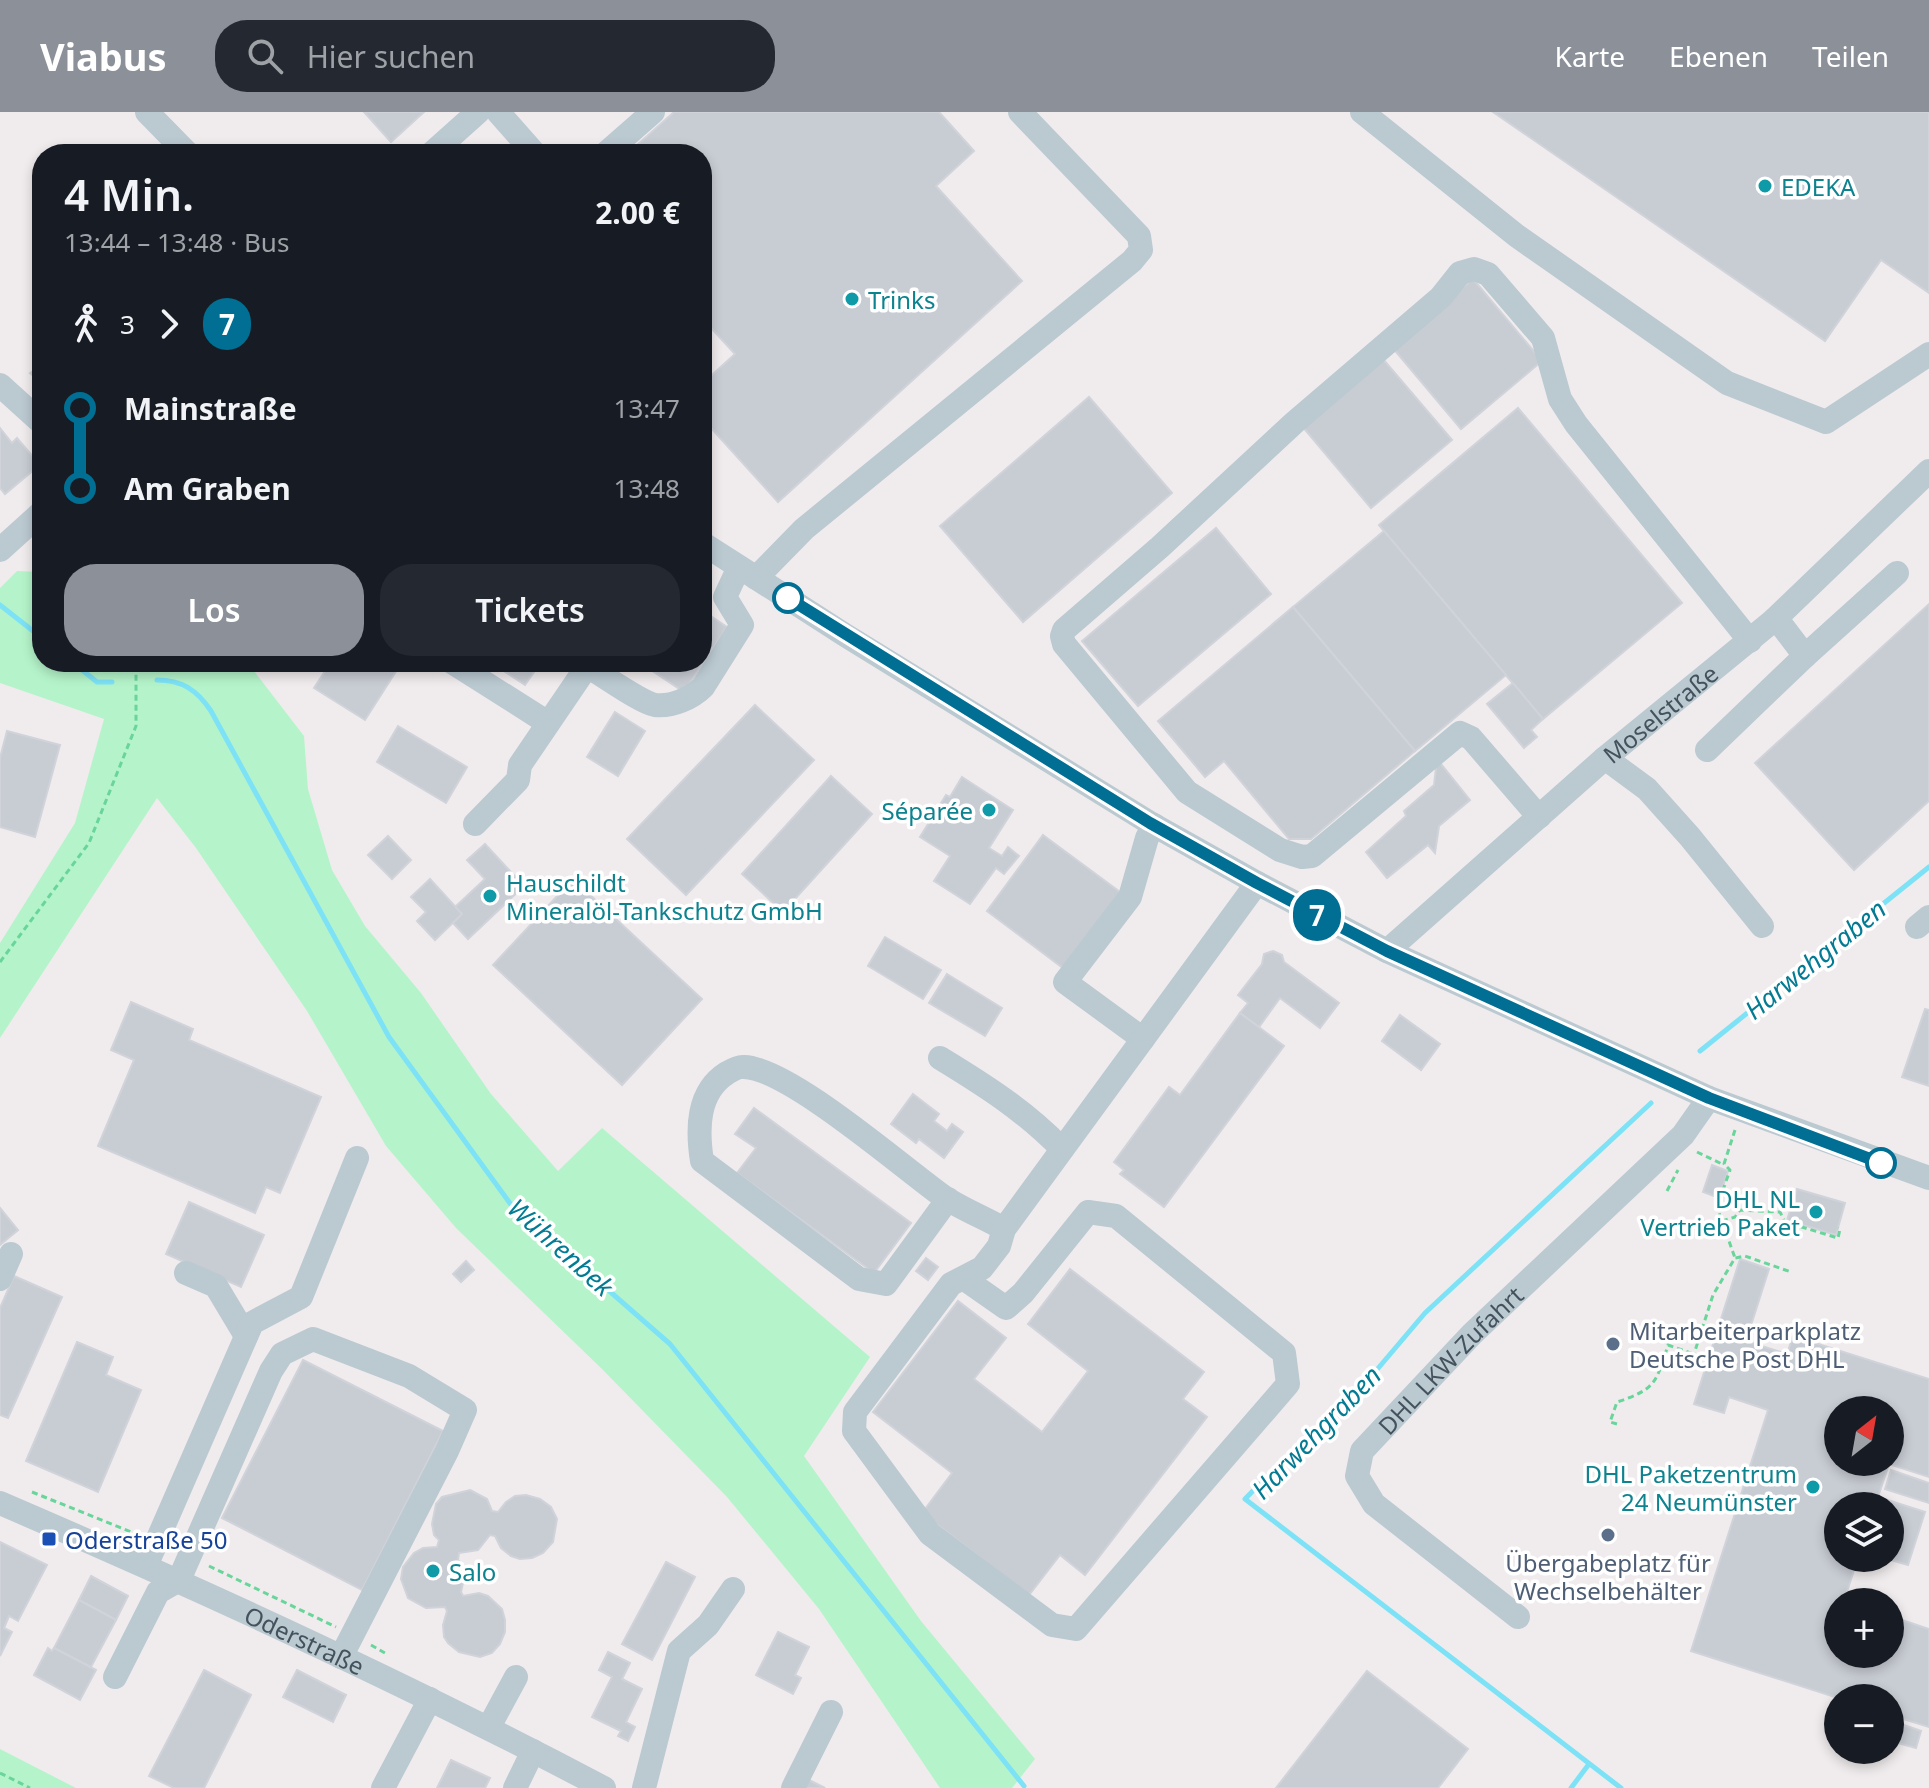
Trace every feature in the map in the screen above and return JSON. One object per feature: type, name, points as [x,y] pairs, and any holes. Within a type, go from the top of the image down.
[{"type":"street","points":[[147,112],[178,144]]},
{"type":"street","points":[[442,144],[478,112]]},
{"type":"street","points":[[498,112],[526,144]]},
{"type":"street","points":[[616,144],[653,112]]},
{"type":"street","points":[[602,672],[654,705],[695,695],[742,625],[725,597],[748,572],[1132,261],[1141,250],[1139,236],[1020,112]]},
{"type":"street","points":[[1362,112],[1517,236],[1727,383],[1826,422],[1929,354]]},
{"type":"street","points":[[1539,817],[1471,738],[1460,733],[1312,856],[1302,857],[1280,850],[1187,792],[1064,644],[1064,630],[1160,547],[1295,422],[1441,297],[1460,273],[1474,269],[1488,274],[1535,327],[1546,346],[1560,399],[1576,424],[1750,641]]},
{"type":"street","points":[[0,385],[32,414]]},
{"type":"street","name":"Moselstraße","points":[[1387,951],[1605,758],[1774,620],[1929,471]]},
{"type":"street","points":[[0,550],[32,521]]},
{"type":"street","points":[[712,549],[1154,825],[1387,951],[1709,1098],[1929,1178]]},
{"type":"street","points":[[1707,750],[1897,573]]},
{"type":"street","points":[[1774,620],[1805,656]]},
{"type":"street","points":[[468,672],[548,723]]},
{"type":"street","points":[[475,824],[518,780],[520,765],[583,672]]},
{"type":"street","points":[[1605,758],[1647,789],[1762,926]]},
{"type":"street","points":[[1143,1039],[1065,982],[1130,897],[1147,838],[1154,825]]},
{"type":"street","points":[[963,1278],[1006,1308],[1023,1293],[1088,1212],[1116,1216],[1284,1353],[1288,1384],[1076,1629],[1052,1625],[930,1534],[854,1431],[855,1412],[951,1284],[982,1268],[1062,1149],[1257,883]]},
{"type":"street","points":[[940,1058],[1032,1119],[1062,1149]]},
{"type":"street","points":[[948,1199],[886,1284],[859,1279],[702,1161],[698,1135],[705,1099],[713,1083],[731,1071],[743,1066],[763,1072],[805,1092],[1001,1238]]},
{"type":"street","name":"DHL LKW-Zufahrt","points":[[1518,1617],[1374,1504],[1357,1476],[1362,1451],[1472,1334],[1683,1135],[1709,1098]]},
{"type":"street","points":[[146,1566],[252,1323],[301,1297],[357,1158]]},
{"type":"street","points":[[0,1279],[11,1254]]},
{"type":"street","points":[[186,1273],[216,1286],[246,1336]]},
{"type":"street","points":[[115,1677],[158,1592],[179,1580],[271,1371],[282,1354],[313,1339],[409,1376],[465,1410],[341,1657]]},
{"type":"street","name":"Oderstraße","points":[[0,1503],[179,1580],[489,1727],[604,1788]]},
{"type":"street","points":[[644,1788],[679,1651],[708,1625],[733,1589]]},
{"type":"street","points":[[489,1727],[516,1677]]},
{"type":"street","points":[[383,1788],[430,1699]]},
{"type":"street","points":[[793,1788],[831,1712]]},
{"type":"street","points":[[515,1788],[533,1751]]},
{"type":"path","points":[[0,962],[89,843],[136,726],[136,672]]},
{"type":"path","points":[[1724,1164],[1742,1111]]},
{"type":"path","points":[[1694,1151],[1724,1164],[1730,1170],[1717,1207],[1735,1258]]},
{"type":"path","points":[[1667,1191],[1682,1161]]},
{"type":"path","points":[[1722,1221],[1735,1217],[1740,1210],[1762,1210],[1780,1212],[1785,1222],[1838,1238],[1838,1228]]},
{"type":"path","points":[[1694,1354],[1713,1295],[1735,1258],[1745,1256],[1791,1272]]},
{"type":"path","points":[[1617,1424],[1610,1422],[1617,1402],[1643,1393],[1658,1377],[1668,1345],[1708,1358]]},
{"type":"path","points":[[0,1773],[30,1788]]},
{"type":"green space","points":[[17,571],[32,572],[32,672],[255,672],[304,736],[308,789],[332,870],[365,926],[421,993],[491,1094],[558,1171],[602,1128],[870,1357],[804,1456],[921,1621],[1035,1759],[1012,1788],[940,1788],[819,1609],[727,1497],[602,1369],[456,1228],[386,1146],[307,1011],[196,848],[157,798],[0,1038],[0,943],[75,823],[104,719],[0,683],[0,588]]},
{"type":"green space","points":[[0,1749],[76,1788],[0,1788]]},
{"type":"building","points":[[364,112],[424,112],[391,142]]},
{"type":"building","name":"Trinks","points":[[674,112],[939,112],[974,151],[936,186],[1022,281],[778,502],[712,429],[712,375],[735,354],[712,329],[712,144],[638,144]]},
{"type":"building","name":"EDEKA","points":[[1493,112],[1929,112],[1929,293],[1881,260],[1825,341]]},
{"type":"building","points":[[1473,279],[1542,361],[1461,429],[1392,347]]},
{"type":"building","points":[[1382,358],[1452,440],[1371,508],[1302,426]]},
{"type":"building","points":[[1089,397],[1172,493],[1023,622],[940,526]]},
{"type":"building","points":[[1518,408],[1682,603],[1543,719],[1379,525]]},
{"type":"building","points":[[0,428],[12,443],[17,438],[32,456],[32,472],[5,494],[0,488]]},
{"type":"building","points":[[1216,528],[1271,594],[1138,706],[1082,641]]},
{"type":"building","points":[[1384,531],[1506,675],[1415,751],[1293,607]]},
{"type":"building","points":[[1929,604],[1929,801],[1854,870],[1755,763]]},
{"type":"building","points":[[1293,607],[1415,751],[1311,839],[1289,839],[1224,761],[1205,777],[1158,721]]},
{"type":"building","points":[[712,617],[727,627],[712,650]]},
{"type":"building","points":[[324,672],[396,672],[365,720],[314,688]]},
{"type":"building","points":[[505,672],[534,672],[525,685]]},
{"type":"building","points":[[654,672],[697,672],[684,692]]},
{"type":"building","points":[[1513,683],[1543,719],[1531,730],[1537,737],[1524,748],[1487,704]]},
{"type":"building","points":[[755,705],[814,760],[686,895],[627,839]]},
{"type":"building","points":[[615,712],[645,731],[618,776],[587,757]]},
{"type":"building","points":[[398,726],[467,767],[446,803],[377,762]]},
{"type":"building","points":[[7,731],[60,745],[35,837],[0,827],[0,758]]},
{"type":"building","points":[[1437,759],[1470,800],[1439,826],[1435,853],[1428,845],[1387,878],[1366,852],[1406,816],[1404,811],[1434,785]]},
{"type":"building","points":[[831,776],[872,814],[783,912],[742,874]]},
{"type":"building","points":[[962,777],[1013,810],[989,848],[1002,856],[1008,847],[1019,856],[1004,874],[996,868],[970,904],[934,881],[950,856],[920,837],[946,795],[950,797]]},
{"type":"building","points":[[1043,835],[1120,892],[1063,968],[987,911]]},
{"type":"building","points":[[388,836],[411,860],[392,879],[368,855]]},
{"type":"building","name":"Hauschildt Mineralöl-Tankschutz GmbH","points":[[485,844],[524,886],[468,939],[453,923],[462,914],[455,907],[485,879],[467,860]]},
{"type":"building","points":[[430,879],[462,914],[435,940],[417,921],[426,912],[411,897]]},
{"type":"building","points":[[573,879],[702,999],[622,1085],[493,965]]},
{"type":"building","points":[[885,937],[941,970],[923,999],[868,966]]},
{"type":"building","points":[[1273,951],[1282,955],[1284,962],[1339,1003],[1320,1028],[1280,998],[1259,1027],[1240,1013],[1248,1003],[1238,995],[1262,964],[1264,954]]},
{"type":"building","points":[[947,974],[1002,1008],[985,1036],[929,1003]]},
{"type":"building","points":[[131,1002],[193,1029],[189,1040],[321,1097],[280,1193],[266,1187],[255,1213],[98,1146],[134,1060],[111,1050]]},
{"type":"building","points":[[1925,1009],[1929,1010],[1929,1086],[1902,1077]]},
{"type":"building","points":[[1240,1013],[1284,1046],[1164,1207],[1120,1174],[1124,1170],[1114,1162],[1169,1087],[1180,1095]]},
{"type":"building","points":[[1400,1015],[1440,1044],[1421,1070],[1382,1041]]},
{"type":"building","points":[[913,1094],[939,1114],[934,1121],[947,1131],[952,1124],[963,1132],[944,1158],[919,1139],[916,1143],[891,1124]]},
{"type":"building","points":[[754,1108],[911,1223],[874,1273],[737,1173],[756,1148],[735,1134]]},
{"type":"building","points":[[1712,1165],[1728,1171],[1719,1198],[1703,1192]]},
{"type":"building","name":"DHL NL Vertrieb Paket","points":[[1797,1189],[1845,1203],[1836,1235],[1787,1220]]},
{"type":"building","points":[[189,1202],[264,1235],[241,1287],[166,1254]]},
{"type":"building","points":[[0,1208],[18,1230],[0,1245]]},
{"type":"building","points":[[926,1258],[938,1267],[928,1280],[916,1271]]},
{"type":"building","name":"DHL Paketzentrum 24 Neumünster","points":[[1740,1259],[1769,1269],[1746,1341],[1787,1354],[1793,1336],[1929,1379],[1929,1477],[1904,1469],[1904,1396],[1824,1396],[1824,1476],[1885,1476],[1880,1492],[1824,1492],[1824,1572],[1853,1572],[1848,1588],[1824,1588],[1824,1668],[1904,1668],[1904,1621],[1929,1629],[1929,1727],[1904,1719],[1904,1684],[1824,1684],[1824,1694],[1691,1651],[1768,1410],[1729,1397],[1724,1413],[1694,1404]]},
{"type":"building","points":[[466,1261],[474,1270],[461,1282],[453,1274]]},
{"type":"building","points":[[1070,1269],[1204,1372],[1183,1399],[1207,1417],[1085,1575],[1060,1555],[1029,1595],[922,1513],[952,1473],[873,1412],[958,1301],[1006,1338],[974,1379],[1042,1432],[1088,1371],[1028,1324]]},
{"type":"building","points":[[14,1276],[62,1297],[8,1418],[0,1415],[0,1308]]},
{"type":"building","points":[[77,1342],[113,1357],[106,1375],[141,1390],[98,1492],[26,1461]]},
{"type":"building","points":[[303,1360],[443,1431],[362,1590],[222,1518]]},
{"type":"building","points":[[1904,1474],[1929,1483],[1929,1503],[1904,1495],[1904,1492],[1885,1489],[1889,1476]]},
{"type":"building","name":"Salo","points":[[470,1490],[487,1499],[492,1511],[498,1512],[515,1496],[540,1499],[551,1507],[557,1519],[553,1542],[543,1553],[532,1558],[511,1556],[501,1548],[495,1536],[490,1535],[478,1550],[459,1553],[458,1560],[465,1574],[463,1596],[479,1593],[488,1596],[502,1609],[505,1620],[505,1632],[500,1644],[492,1653],[480,1657],[459,1652],[448,1643],[443,1625],[447,1611],[445,1607],[426,1608],[408,1598],[401,1579],[403,1567],[414,1553],[423,1548],[437,1547],[439,1540],[434,1535],[432,1524],[436,1504],[442,1497]]},
{"type":"building","name":"DHL Paketzentrum 24 Neumünster","points":[[1904,1505],[1925,1512],[1908,1565],[1904,1564]]},
{"type":"building","points":[[0,1542],[47,1565],[18,1621],[9,1616],[4,1628],[12,1632],[0,1656]]},
{"type":"building","points":[[666,1562],[695,1577],[652,1660],[622,1644]]},
{"type":"building","points":[[91,1576],[128,1596],[116,1620],[79,1600]]},
{"type":"building","points":[[79,1600],[116,1620],[91,1667],[54,1648]]},
{"type":"building","points":[[778,1632],[809,1647],[795,1675],[801,1678],[793,1694],[756,1675]]},
{"type":"building","points":[[48,1648],[52,1651],[54,1648],[96,1670],[80,1700],[34,1675]]},
{"type":"building","points":[[608,1652],[630,1663],[622,1679],[642,1689],[626,1722],[635,1727],[628,1741],[618,1736],[621,1731],[592,1717],[612,1677],[599,1670]]},
{"type":"building","points":[[204,1670],[251,1695],[204,1788],[174,1788],[149,1776]]},
{"type":"building","points":[[297,1670],[346,1695],[333,1722],[283,1697]]},
{"type":"building","points":[[1367,1671],[1468,1749],[1438,1788],[1276,1788]]},
{"type":"building","points":[[1904,1725],[1921,1731],[1916,1748],[1904,1745]]},
{"type":"building","points":[[451,1760],[490,1778],[485,1788],[437,1788]]},
{"type":"building","points":[[807,1779],[825,1788],[802,1788]]},
{"type":"waterway","name":"Wührenbek","points":[[0,605],[32,630]]},
{"type":"waterway","name":"Wührenbek","points":[[84,672],[97,682],[112,682]]},
{"type":"waterway","name":"Wührenbek","points":[[157,680],[188,688],[211,711],[389,1037],[512,1206],[670,1344],[1024,1786]]},
{"type":"waterway","name":"Harwehgraben","points":[[1700,1051],[1929,867]]},
{"type":"waterway","name":"Harwehgraben","points":[[1621,1788],[1245,1499],[1281,1462],[1330,1425],[1425,1313],[1651,1103]]},
{"type":"waterway","points":[[1571,1788],[1589,1764]]},
{"type":"bus line","name":"7","points":[[788,598],[1150,823],[1387,951],[1709,1098],[1881,1163]]},
{"type":"place","name":"EDEKA","points":[[1765,186]]},
{"type":"place","name":"Trinks","points":[[852,299]]},
{"type":"place","name":"Séparée","points":[[989,810]]},
{"type":"place","name":"Hauschildt Mineralöl-Tankschutz GmbH","points":[[490,896]]},
{"type":"place","name":"DHL NL Vertrieb Paket","points":[[1816,1212]]},
{"type":"place","name":"Mitarbeiterparkplatz Deutsche Post DHL","points":[[1613,1344]]},
{"type":"place","name":"DHL Paketzentrum 24 Neumünster","points":[[1813,1487]]},
{"type":"place","name":"Übergabeplatz für Wechselbehälter","points":[[1608,1535]]},
{"type":"place","name":"Oderstraße 50","points":[[49,1539]]},
{"type":"place","name":"Salo","points":[[433,1571]]}]
